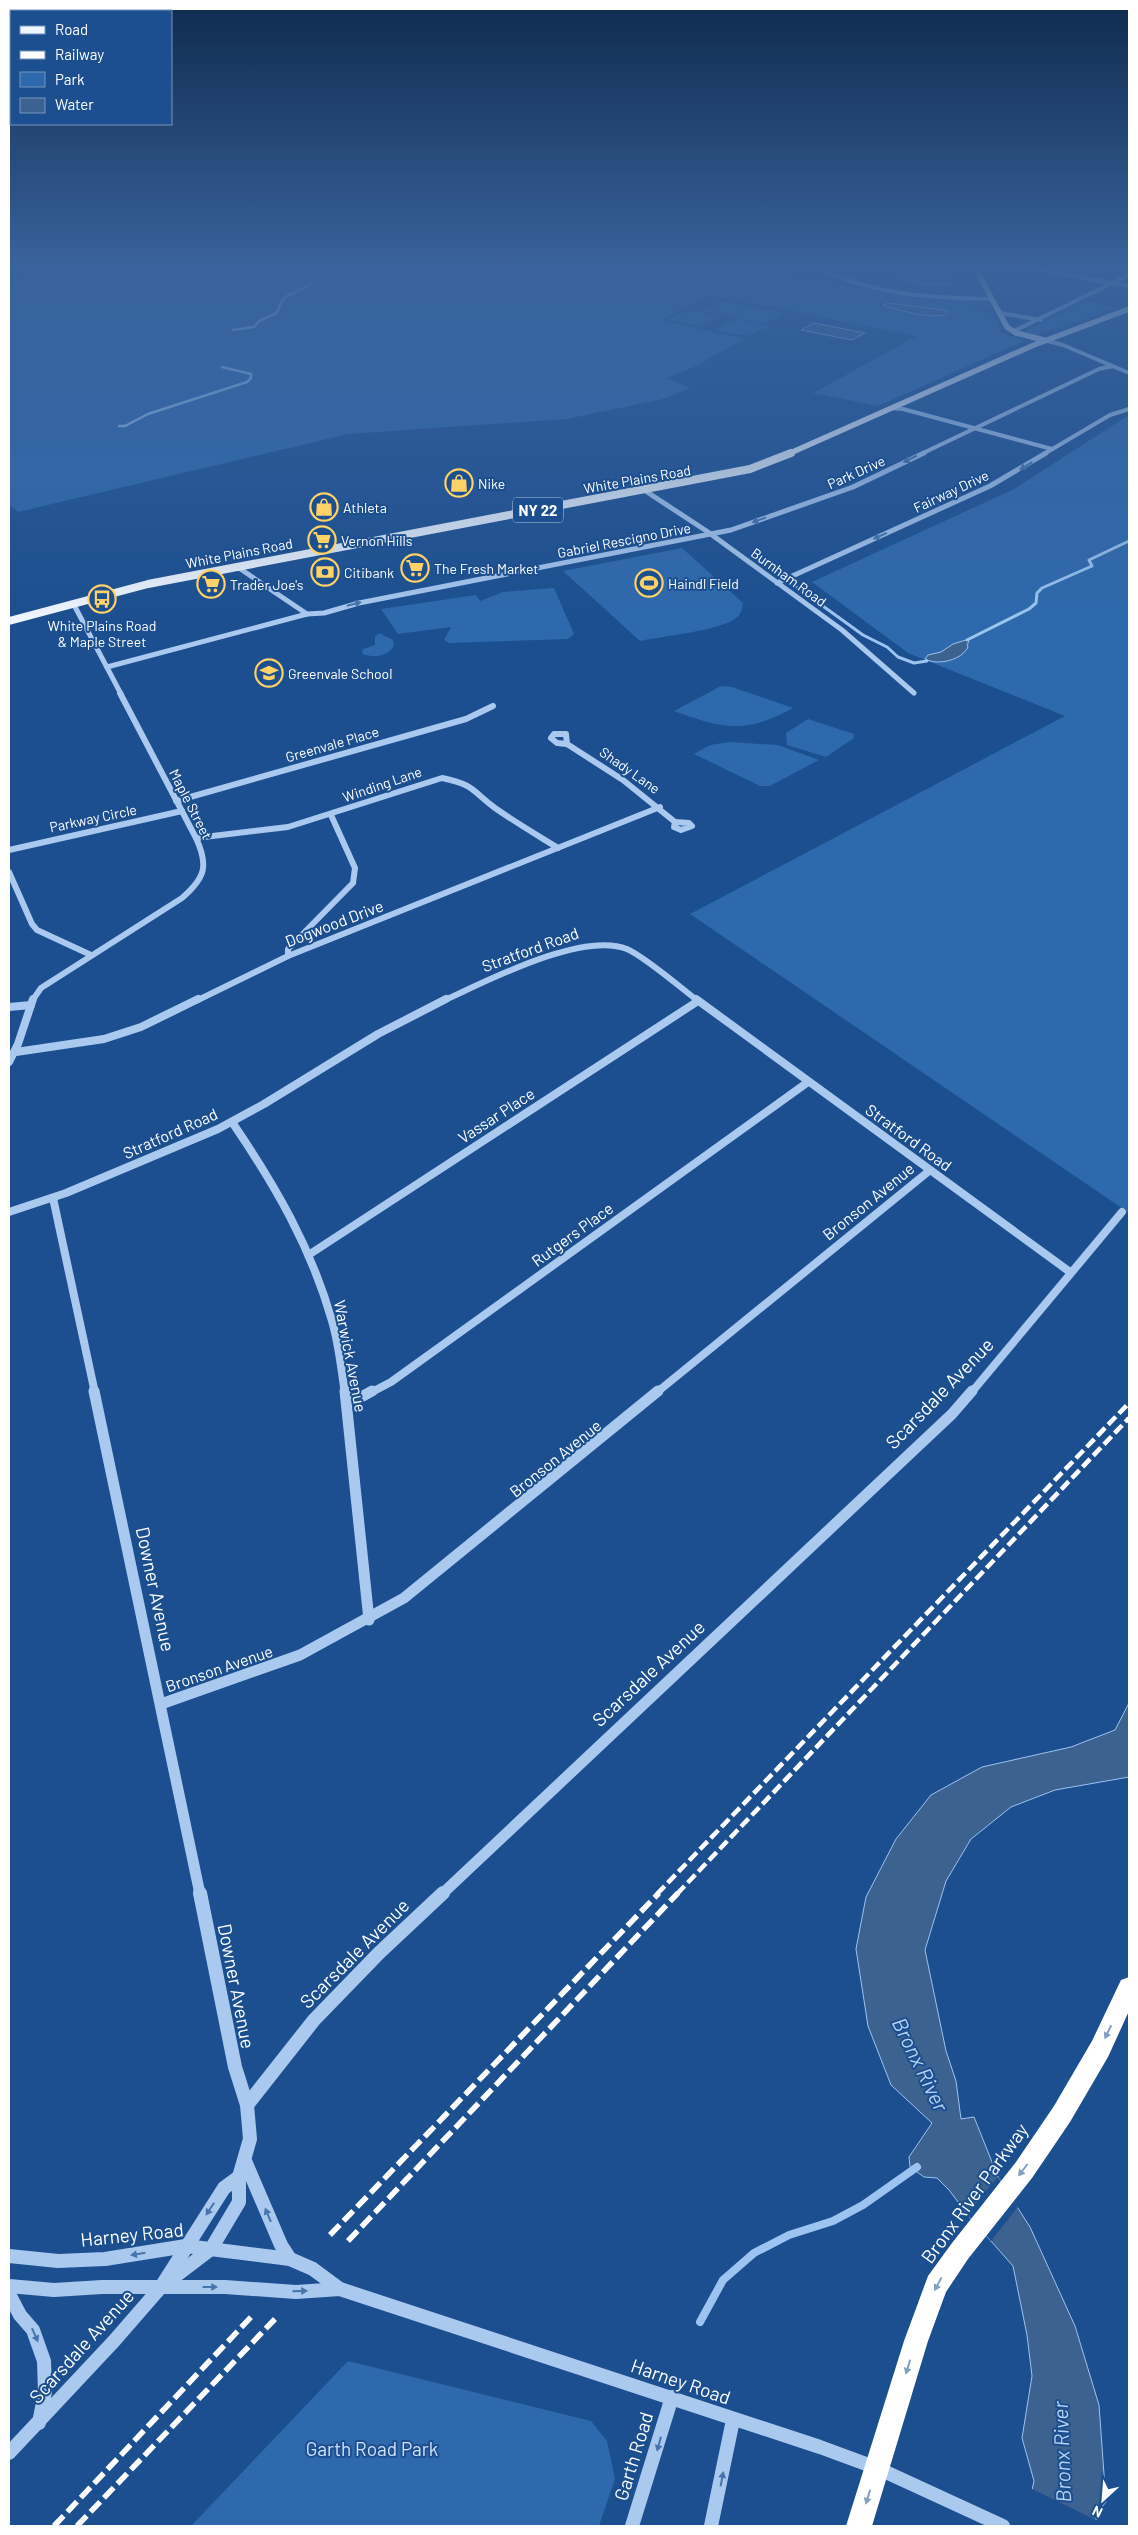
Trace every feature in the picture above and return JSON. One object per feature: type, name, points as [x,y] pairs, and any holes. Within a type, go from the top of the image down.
[{"type":"highway","name":"Bronx River Parkway","points":[[859,2526],[929,2303],[948,2268],[1035,2155],[1080,2085],[1129,1988]]},
{"type":"main road","name":"White Plains Road","points":[[9,621],[142,585],[700,480],[757,466],[944,384]]},
{"type":"street","name":"Park Drive","points":[[711,535],[731,530],[853,487],[1067,384]]},
{"type":"street","points":[[890,408],[903,409],[1052,449]]},
{"type":"street","name":"Fairway Drive","points":[[777,583],[990,486],[1110,415],[1129,409]]},
{"type":"street","name":"Burnham Road","points":[[644,490],[711,535],[842,630],[914,693]]},
{"type":"street","name":"Gabriel Rescigno Drive","points":[[307,614],[324,613],[359,603],[711,535]]},
{"type":"street","points":[[236,566],[307,614]]},
{"type":"street","name":"Maple Street","points":[[9,1062],[16,1052],[34,996],[41,988],[182,898],[200,882],[205,865],[196,838],[72,603]]},
{"type":"street","points":[[107,667],[307,614]]},
{"type":"street","name":"Greenvale Place","points":[[176,801],[466,719],[493,706]]},
{"type":"street","name":"Shady Lane","points":[[567,744],[618,774],[660,807],[675,822]]},
{"type":"street","name":"Winding Lane","points":[[196,838],[273,830],[331,816],[433,779],[451,779],[474,788],[494,807],[558,848]]},
{"type":"street","name":"Dogwood Drive","points":[[16,1052],[87,1042],[123,1034],[288,956],[660,807]]},
{"type":"street","name":"Parkway Circle","points":[[9,850],[182,811]]},
{"type":"street","points":[[288,956],[288,950],[347,891],[356,875],[356,868],[331,816]]},
{"type":"street","points":[[9,872],[32,924],[37,930],[91,955]]},
{"type":"street","name":"Stratford Road","points":[[9,1212],[54,1198],[197,1139],[232,1122],[268,1103],[359,1045],[439,1001],[574,947],[606,943],[629,950],[929,1171],[1070,1272]]},
{"type":"street","name":"Vassar Place","points":[[310,1254],[698,1001]]},
{"type":"street","points":[[9,1007],[31,1005]]},
{"type":"street","name":"Rutgers Place","points":[[346,1397],[363,1396],[391,1382],[808,1082]]},
{"type":"street","name":"Warwick Avenue","points":[[232,1122],[269,1176],[310,1254],[333,1323],[346,1397],[368,1620]]},
{"type":"street","name":"Bronson Avenue","points":[[161,1704],[300,1656],[368,1620],[404,1598],[430,1579],[929,1171]]},
{"type":"street","name":"Downer Avenue","points":[[54,1198],[161,1704],[235,2067],[247,2106]]},
{"type":"street","name":"Scarsdale Avenue","points":[[9,2453],[161,2287],[211,2249],[239,2202],[239,2177],[250,2139],[247,2106],[314,2020],[379,1953],[952,1414],[1028,1327],[1070,1272],[1122,1212]]},
{"type":"street","points":[[245,2161],[281,2244],[290,2259]]},
{"type":"street","name":"Scarsdale Avenue","points":[[161,2287],[224,2188],[239,2177]]},
{"type":"street","name":"Harney Road","points":[[9,2256],[58,2261],[105,2259],[186,2246],[290,2259],[313,2269],[340,2289],[672,2396],[733,2420],[820,2447],[877,2468],[1003,2526]]},
{"type":"street","name":"Harney Road","points":[[9,2286],[54,2290],[161,2287],[261,2289],[296,2292],[340,2289]]},
{"type":"street","points":[[9,2294],[20,2315],[33,2330],[44,2361],[45,2392],[38,2423]]},
{"type":"street","name":"Garth Road","points":[[632,2526],[653,2465],[672,2396]]},
{"type":"street","points":[[711,2526],[733,2420]]},
{"type":"green space","points":[[9,384],[681,384],[690,388],[663,399],[566,419],[348,434],[18,512],[9,505]]},
{"type":"green space","points":[[829,384],[927,384],[878,406],[813,393]]},
{"type":"green space","points":[[1129,415],[1129,1213],[690,914],[1065,716],[908,653],[812,582],[1014,489]]},
{"type":"green space","name":"Haindl Field","points":[[682,548],[743,603],[741,612],[735,619],[716,627],[640,641],[563,571]]},
{"type":"green space","points":[[554,588],[574,634],[568,639],[449,643],[444,640],[451,627],[398,634],[381,609],[476,595],[480,601],[503,592]]},
{"type":"green space","points":[[379,633],[393,640],[394,646],[391,650],[380,656],[362,654],[363,649],[375,645],[375,637]]},
{"type":"green space","points":[[721,686],[732,687],[793,708],[761,722],[734,726],[707,722],[674,711]]},
{"type":"green space","points":[[808,719],[854,734],[854,738],[826,757],[787,745],[786,733]]},
{"type":"green space","points":[[729,742],[778,745],[819,760],[770,786],[760,786],[694,754],[710,745]]},
{"type":"green space","name":"Garth Road Park","points":[[348,2361],[591,2421],[607,2441],[615,2479],[599,2526],[191,2526]]},
{"type":"water","points":[[966,640],[969,641],[965,652],[955,658],[943,662],[925,659],[928,655],[941,652],[953,644]]},
{"type":"water","name":"Bronx River","points":[[1129,1703],[1129,1777],[1055,1790],[1011,1807],[971,1839],[946,1881],[925,1950],[946,2051],[956,2081],[961,2119],[974,2117],[998,2177],[1030,2227],[1075,2326],[1099,2405],[1106,2502],[1097,2513],[1095,2526],[1024,2526],[1034,2481],[1022,2438],[1032,2376],[1027,2335],[1013,2266],[937,2178],[924,2177],[910,2167],[909,2157],[932,2123],[891,2085],[868,2026],[856,1949],[866,1897],[896,1839],[931,1795],[982,1767],[1071,1747],[1115,1730]]},
{"type":"pier","points":[[998,2177],[1018,2207],[991,2241],[967,2214]]},
{"type":"pier","points":[[1030,2488],[1098,2521],[1097,2526],[1021,2526]]},
{"type":"waterway","points":[[119,426],[125,426],[148,414],[240,384]]},
{"type":"waterway","points":[[967,640],[1029,609],[1036,603],[1037,593],[1042,588],[1092,566],[1089,560],[1129,541]]},
{"type":"waterway","points":[[791,583],[863,635],[887,647],[898,657],[914,663],[927,661]]},
{"type":"waterway","points":[[700,2322],[723,2280],[754,2253],[789,2235],[833,2221],[863,2205],[917,2167]]},
{"type":"railway","points":[[657,1894],[1129,1403]]},
{"type":"railway","points":[[677,1894],[1129,1418]]},
{"type":"railway","points":[[330,2235],[659,1893]]},
{"type":"railway","points":[[348,2241],[678,1893]]},
{"type":"railway","points":[[54,2526],[252,2316]]},
{"type":"railway","points":[[77,2526],[275,2319]]},
{"type":"place","name":"Nike","points":[[459,483]]},
{"type":"place","name":"Athleta","points":[[324,507]]},
{"type":"place","name":"Vernon Hills","points":[[322,540]]},
{"type":"place","name":"The Fresh Market","points":[[415,568]]},
{"type":"place","name":"Citibank","points":[[325,572]]},
{"type":"place","name":"Haindl Field","points":[[649,583]]},
{"type":"place","name":"Trader Joe's","points":[[211,584]]},
{"type":"place","name":"White Plains Road & Maple Street","points":[[102,599]]},
{"type":"place","name":"Greenvale School","points":[[269,673]]}]
